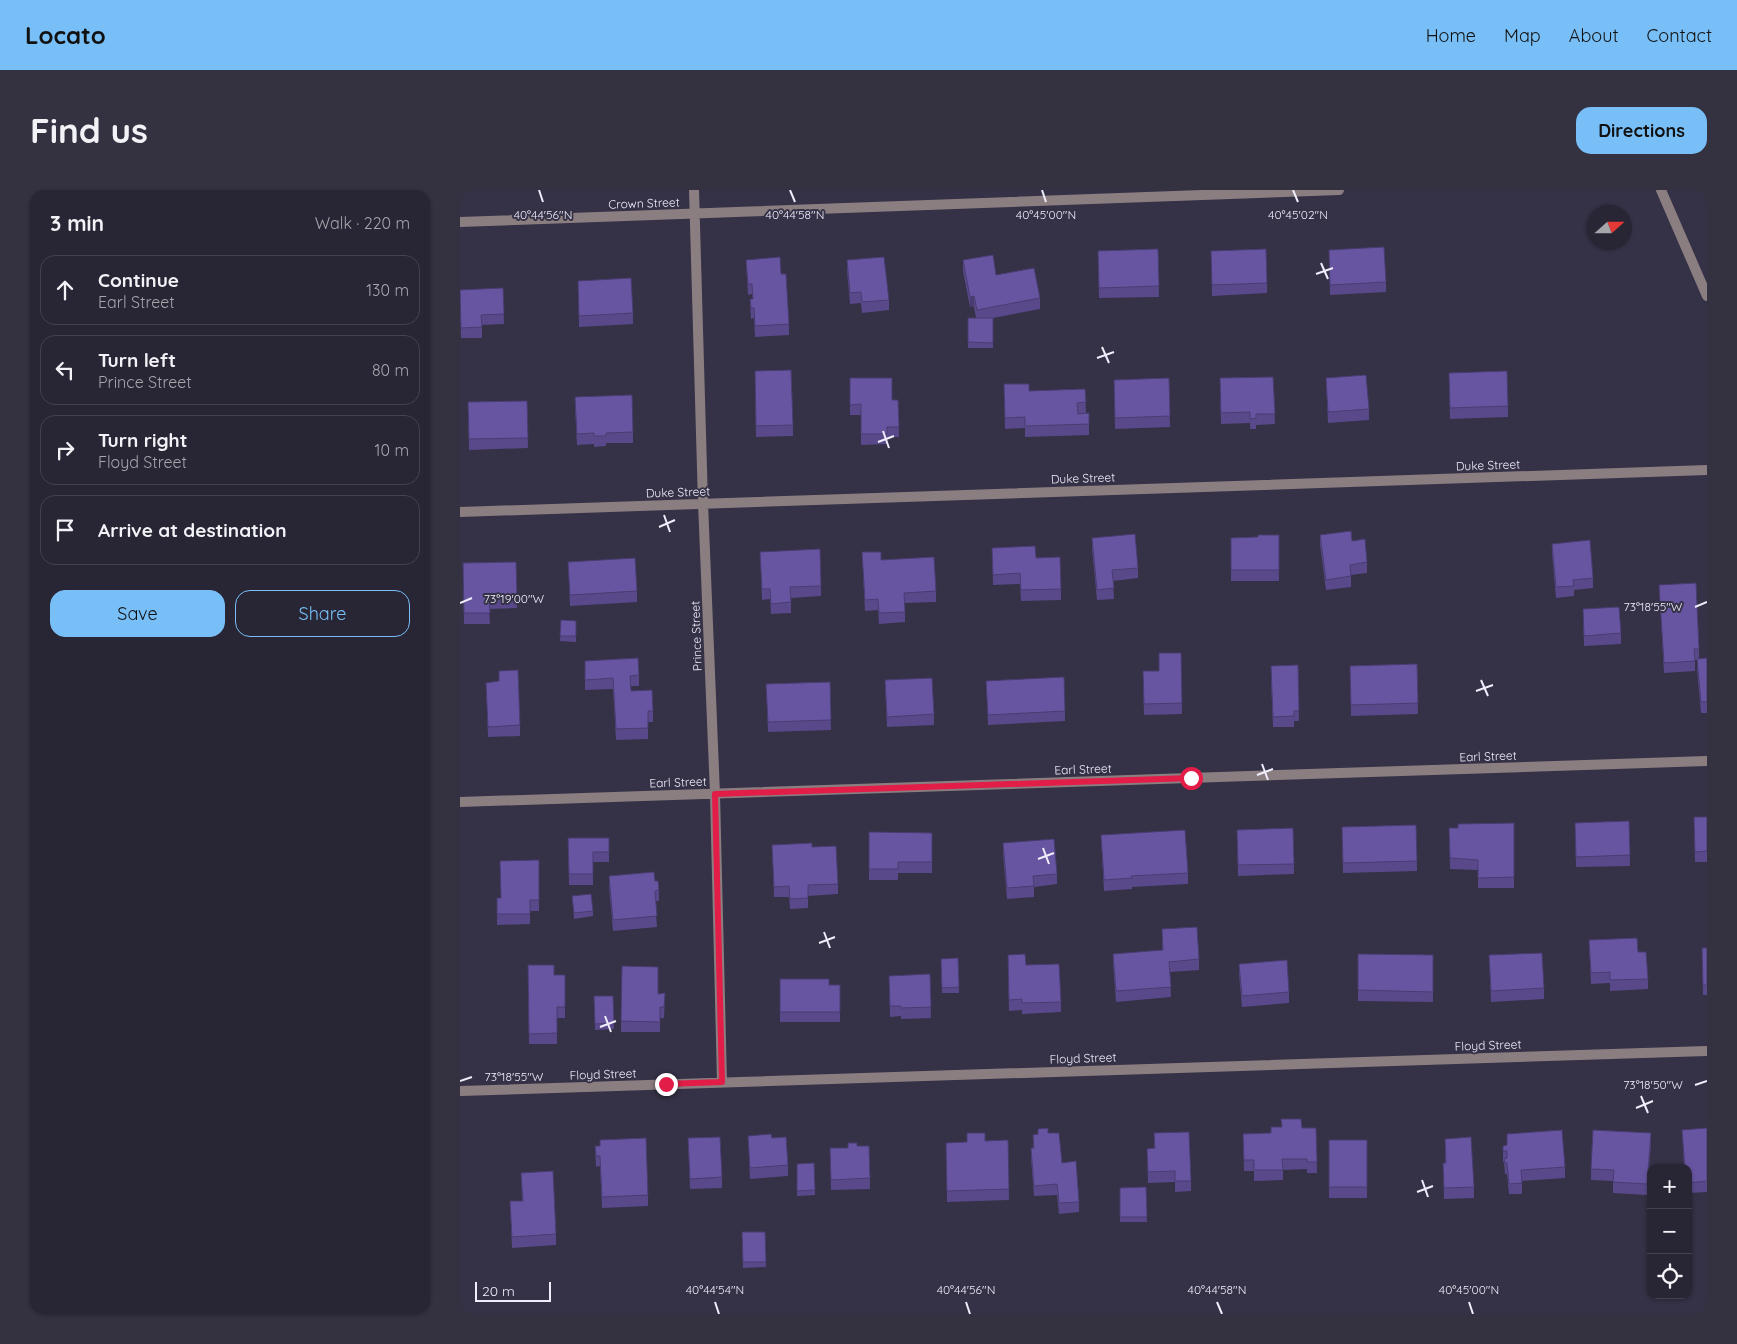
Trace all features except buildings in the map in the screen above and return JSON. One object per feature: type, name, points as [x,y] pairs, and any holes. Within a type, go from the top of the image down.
[{"type":"street","name":"Prince Street","points":[[694,190],[703,503],[715,794],[722,1082]]},
{"type":"street","name":"Crown Street","points":[[460,222],[1339,190]]},
{"type":"street","points":[[1661,190],[1707,296]]},
{"type":"street","name":"Duke Street","points":[[460,512],[1707,470]]},
{"type":"street","name":"Earl Street","points":[[460,802],[1707,761]]},
{"type":"street","name":"Floyd Street","points":[[460,1091],[1707,1051]]},
{"type":"route","points":[[666,1084],[722,1082],[715,794],[1191,778]]}]
